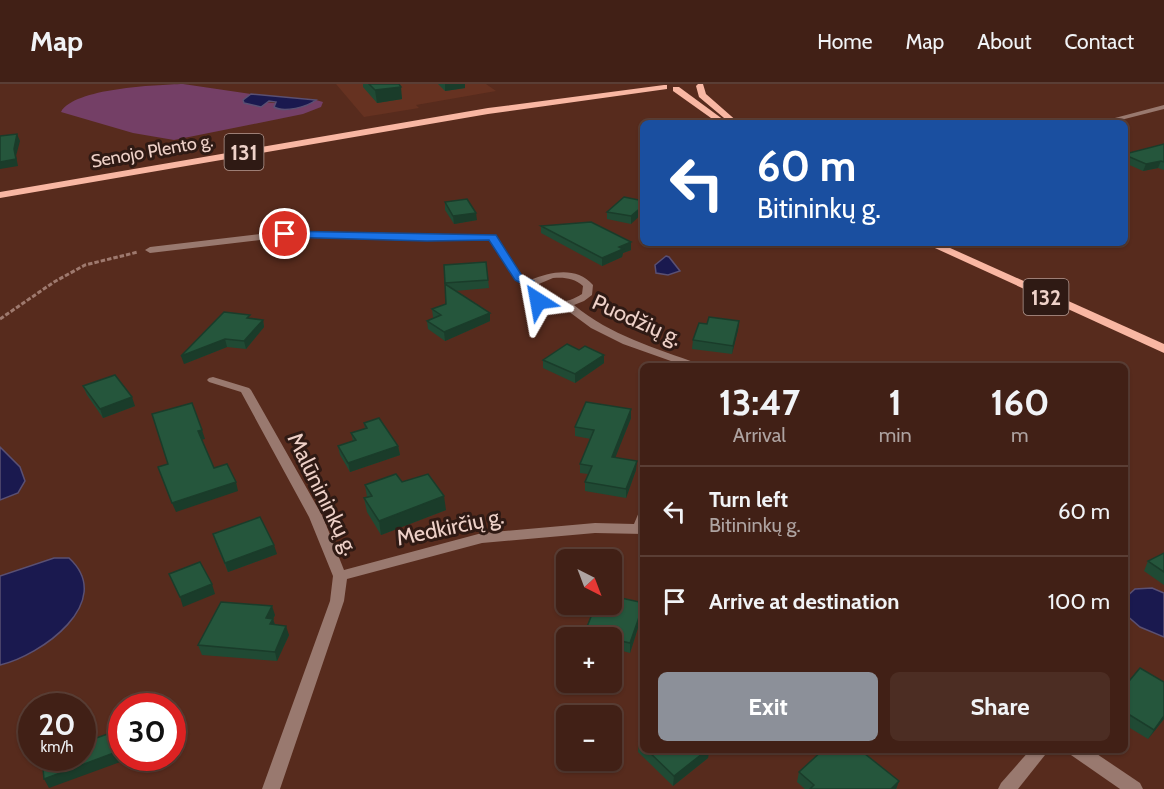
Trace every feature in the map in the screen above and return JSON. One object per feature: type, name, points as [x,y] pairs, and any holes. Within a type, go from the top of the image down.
[{"type":"main road","name":"Senojo Plento g.","points":[[0,195],[639,84]]},
{"type":"main road","name":"Senojo Plento g.","points":[[488,111],[661,85],[676,89]]},
{"type":"main road","points":[[676,89],[701,85],[702,95],[731,120]]},
{"type":"main road","points":[[676,89],[720,120]]},
{"type":"main road","name":"132","points":[[937,246],[1164,349]]},
{"type":"street","points":[[1112,120],[1164,107]]},
{"type":"street","points":[[150,250],[285,234],[427,238],[492,237],[518,278],[530,284],[551,275],[570,275],[584,281],[589,290],[587,295],[566,304],[538,301],[528,293],[530,284]]},
{"type":"street","name":"Puodžių g.","points":[[566,304],[582,319],[610,333],[687,363]]},
{"type":"street","name":"Malūnininkų g.","points":[[213,380],[245,390],[316,517],[340,576],[337,601],[271,789]]},
{"type":"street","name":"Medkirčių g.","points":[[340,576],[482,538],[595,528],[640,529]]},
{"type":"street","points":[[1007,789],[1038,753]]},
{"type":"street","points":[[1081,753],[1134,789]]},
{"type":"path","points":[[0,319],[54,282],[85,265],[150,250]]},
{"type":"shaded area","points":[[183,84],[251,94],[243,100],[275,103],[294,108],[316,100],[323,102],[321,107],[303,114],[174,140],[133,133],[61,112],[69,104],[98,93],[117,89]]},
{"type":"shaded area","points":[[336,84],[486,84],[496,91],[364,117]]},
{"type":"shaded area","points":[[251,94],[316,100],[301,107],[278,109],[274,107],[276,102],[269,101],[261,107],[244,103],[243,100]]},
{"type":"shaded area","points":[[666,256],[680,271],[668,275],[656,273],[655,265]]},
{"type":"shaded area","points":[[0,447],[20,467],[25,481],[18,493],[0,500]]},
{"type":"shaded area","points":[[54,558],[69,558],[81,575],[84,592],[79,609],[68,625],[52,639],[16,660],[0,665],[0,576]]},
{"type":"shaded area","points":[[1152,588],[1164,593],[1164,637],[1140,627],[1128,617],[1128,595],[1135,589]]},
{"type":"building","points":[[369,84],[399,84],[401,87],[375,90]]},
{"type":"building","points":[[17,134],[14,149],[16,159],[0,162],[0,136]]},
{"type":"building","points":[[1164,144],[1164,162],[1146,164],[1128,156],[1128,153]]},
{"type":"building","points":[[624,197],[640,200],[640,208],[631,216],[607,212]]},
{"type":"building","points":[[467,199],[476,213],[453,216],[445,202]]},
{"type":"building","points":[[591,222],[631,242],[619,247],[623,249],[602,258],[541,226]]},
{"type":"building","points":[[486,262],[488,280],[445,283],[444,265]]},
{"type":"building","points":[[445,284],[490,313],[444,332],[427,321],[441,315],[432,309],[446,304]]},
{"type":"building","points":[[224,312],[250,315],[247,318],[263,320],[244,341],[225,339],[181,356]]},
{"type":"building","points":[[709,317],[739,321],[733,346],[693,340],[699,323],[707,324]]},
{"type":"building","points":[[567,344],[579,350],[585,346],[604,355],[575,374],[543,360]]},
{"type":"building","points":[[115,375],[132,397],[100,409],[83,386]]},
{"type":"building","points":[[586,402],[631,409],[612,457],[637,461],[626,489],[585,482],[592,466],[580,464],[594,430],[575,427]]},
{"type":"building","points":[[192,403],[202,430],[198,431],[214,468],[227,464],[236,482],[172,503],[158,467],[168,464],[152,414]]},
{"type":"building","points":[[379,418],[398,446],[348,463],[338,446],[356,440],[351,433],[367,428],[364,423]]},
{"type":"building","points":[[396,474],[402,482],[428,474],[444,496],[379,521],[364,498],[372,496],[365,485]]},
{"type":"building","points":[[260,517],[274,545],[225,563],[213,534]]},
{"type":"building","points":[[1164,553],[1164,572],[1148,561]]},
{"type":"building","points":[[200,562],[212,584],[180,597],[169,574]]},
{"type":"building","points":[[622,598],[640,602],[640,614],[630,643],[622,641],[622,627],[587,627],[592,615],[622,615]]},
{"type":"building","points":[[221,602],[272,606],[266,618],[273,619],[270,624],[286,626],[275,652],[198,645]]},
{"type":"building","points":[[1140,668],[1164,682],[1164,716],[1154,730],[1128,714],[1128,682]]},
{"type":"building","points":[[108,734],[108,755],[96,760],[96,738]]},
{"type":"building","points":[[650,753],[703,753],[674,776]]},
{"type":"building","points":[[820,753],[864,753],[899,781],[891,789],[810,789],[814,785],[799,772]]},
{"type":"building","points":[[43,771],[65,771],[44,779]]},
{"type":"route","points":[[285,234],[427,238],[492,237],[518,278],[530,284],[527,288],[531,298],[538,301]]}]
